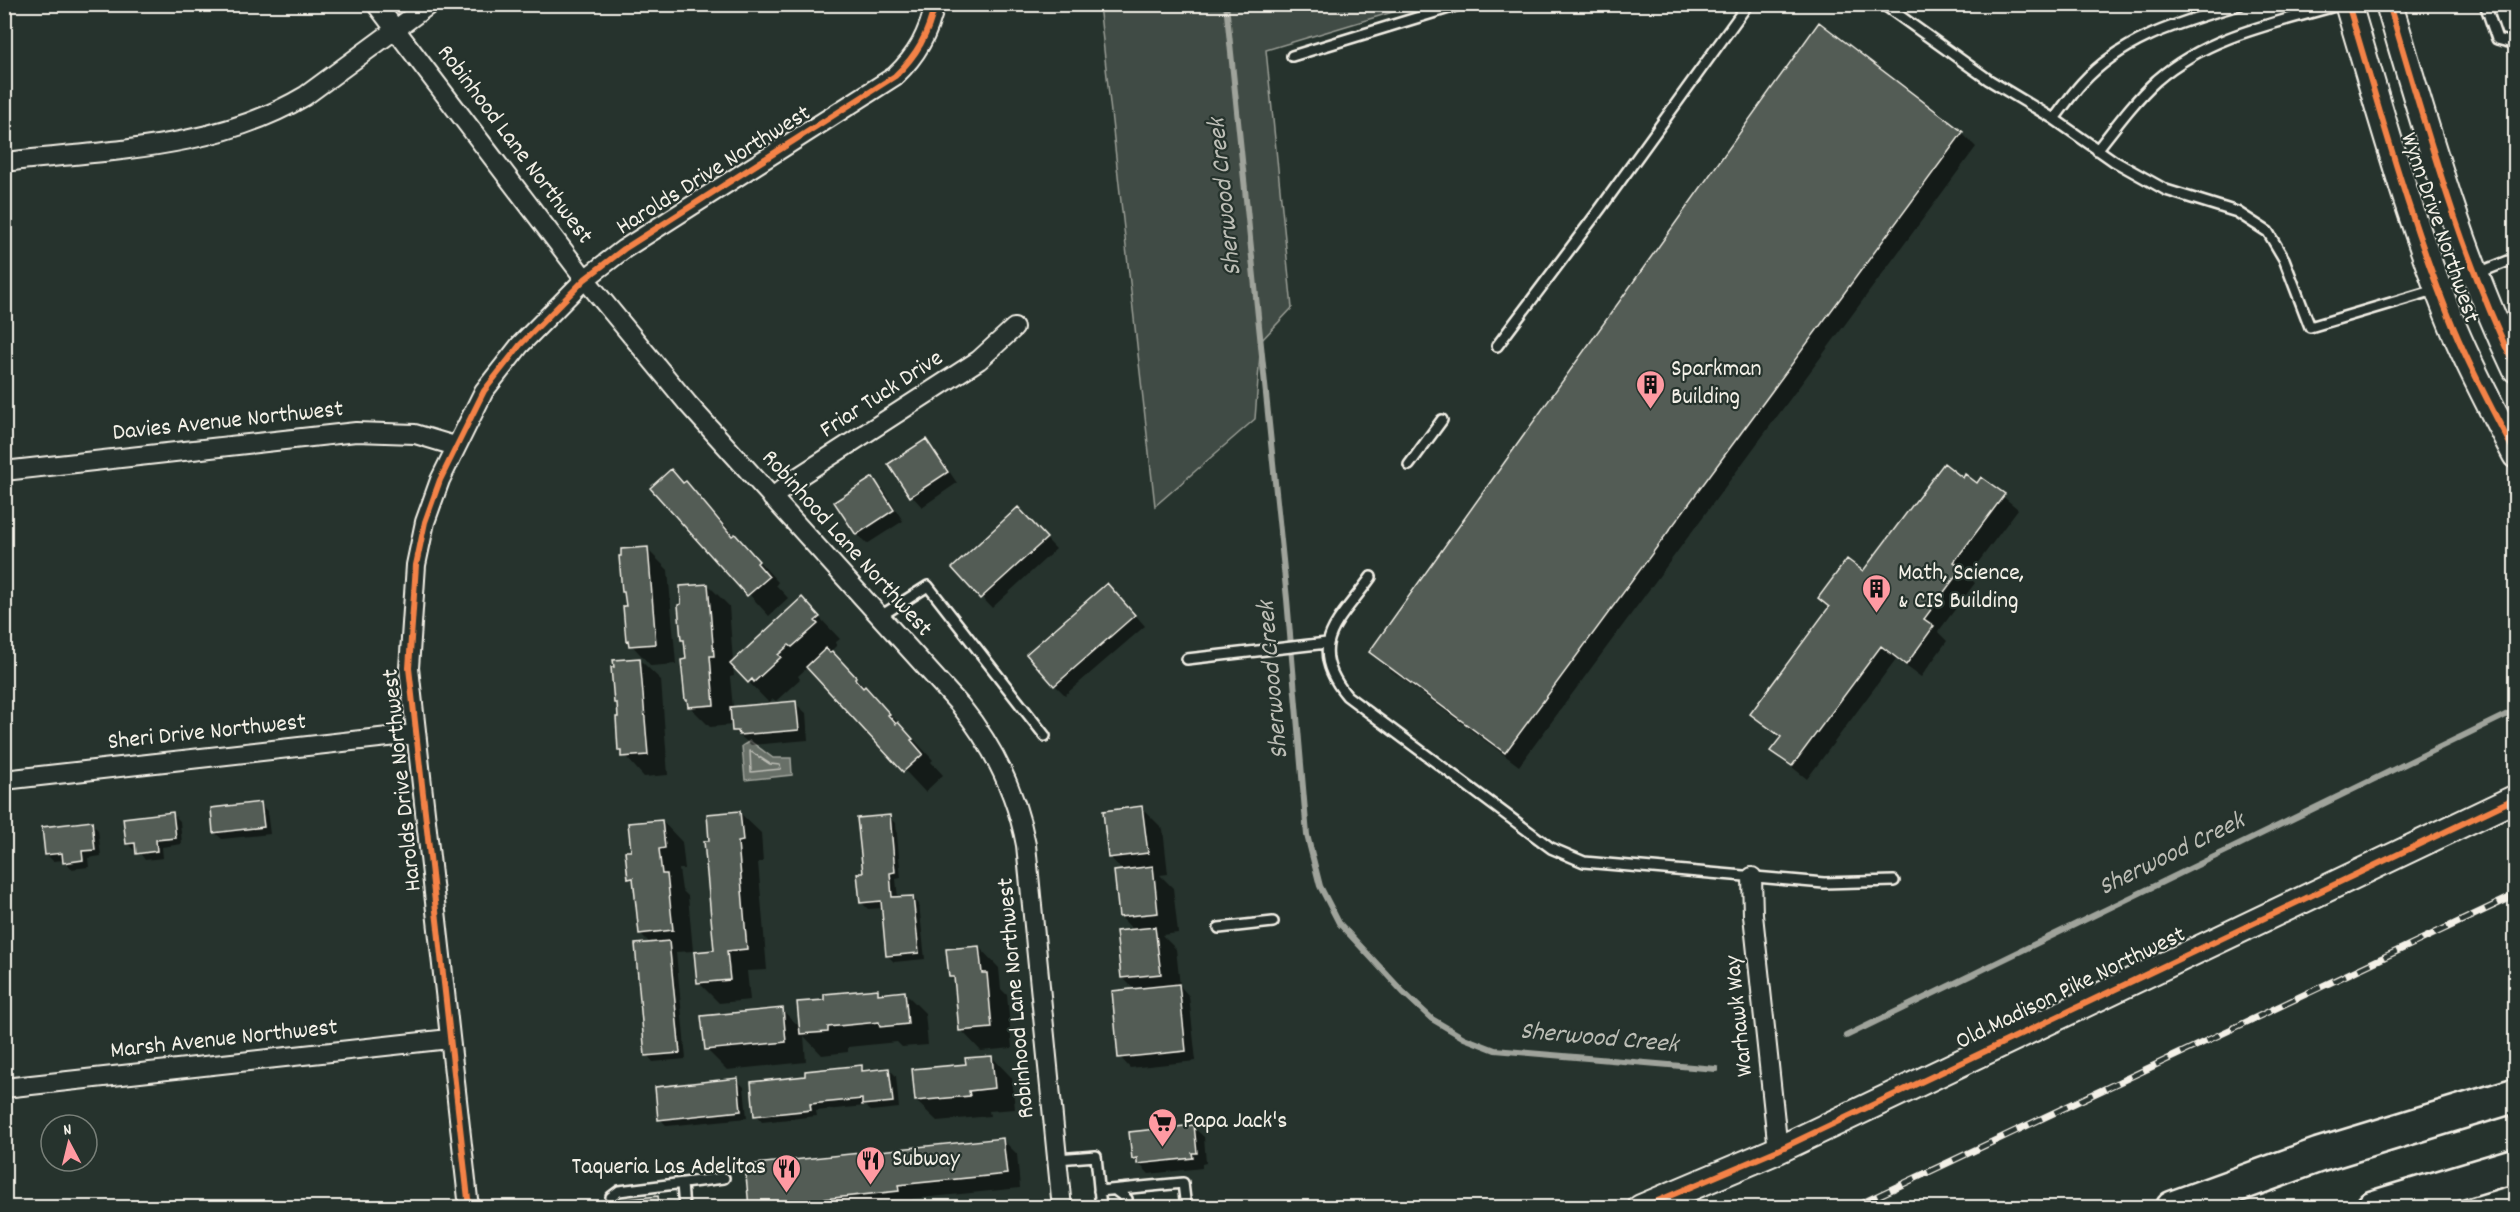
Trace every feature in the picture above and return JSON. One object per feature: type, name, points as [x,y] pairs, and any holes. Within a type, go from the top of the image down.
[{"type":"highway","points":[[2173,1208],[2319,1155],[2516,1095]]},
{"type":"highway","points":[[2373,1208],[2516,1165]]},
{"type":"main road","name":"Wynn Drive Northwest","points":[[2348,4],[2415,224],[2438,289],[2479,386],[2516,455]]},
{"type":"main road","name":"Wynn Drive Northwest","points":[[2389,4],[2433,152],[2474,275],[2516,369]]},
{"type":"main road","name":"Old Madison Pike Northwest","points":[[1641,1208],[1778,1150],[2516,798]]},
{"type":"street","name":"Robinhood Lane Northwest","points":[[376,4],[585,279],[688,404],[980,731],[1002,769],[1016,802],[1029,868],[1062,1208]]},
{"type":"street","points":[[4,162],[190,140],[240,128],[286,108],[305,96],[430,4]]},
{"type":"street","name":"Harolds Drive Northwest","points":[[469,1208],[415,734],[409,648],[416,565],[432,500],[455,446],[478,401],[495,375],[534,330],[585,279],[624,249],[895,76],[920,47],[928,32],[934,4]]},
{"type":"street","name":"Friar Tuck Drive","points":[[772,498],[795,479],[979,360],[1014,328]]},
{"type":"street","name":"Davies Avenue Northwest","points":[[4,471],[356,432],[415,434],[455,446]]},
{"type":"street","name":"Sheri Drive Northwest","points":[[4,780],[415,734]]},
{"type":"street","name":"Warhawk Way","points":[[1752,877],[1753,915],[1778,1150]]},
{"type":"street","name":"Marsh Avenue Northwest","points":[[4,1089],[449,1039]]},
{"type":"lane","points":[[1292,56],[1462,4]]},
{"type":"lane","points":[[1497,346],[1600,209],[1748,4]]},
{"type":"lane","points":[[1883,4],[1989,80],[2054,119],[2097,150],[2166,190],[2237,212],[2268,232],[2284,259],[2310,327],[2438,289],[2516,258]]},
{"type":"lane","points":[[2054,119],[2082,83],[2100,66],[2138,40],[2168,26],[2241,4]]},
{"type":"lane","points":[[2097,150],[2146,90],[2188,57],[2224,39],[2342,4]]},
{"type":"lane","points":[[2485,4],[2497,39],[2516,44]]},
{"type":"lane","points":[[1409,465],[1442,420]]},
{"type":"lane","points":[[1371,577],[1331,632],[1326,643],[1326,655],[1336,682],[1347,696],[1558,852],[1584,862],[1752,877],[1824,883],[1894,881]]},
{"type":"lane","points":[[879,617],[928,586],[1045,736]]},
{"type":"lane","points":[[1187,659],[1326,643]]},
{"type":"lane","points":[[1219,928],[1273,922]]},
{"type":"lane","points":[[1057,1159],[1096,1156],[1101,1208]]},
{"type":"lane","points":[[612,1208],[611,1197],[619,1191],[724,1178]]},
{"type":"lane","points":[[1099,1191],[1183,1183],[1186,1208]]},
{"type":"lane","points":[[682,1184],[684,1208]]},
{"type":"lane","points":[[1115,1190],[1127,1199]]},
{"type":"shaded area","points":[[1099,5],[1416,5],[1266,50],[1292,308],[1261,341],[1255,419],[1155,506]]},
{"type":"water","points":[[750,741],[773,758],[791,758],[792,775],[745,780],[742,746]]},
{"type":"building","name":"Sparkman Building","points":[[1819,22],[1963,132],[1505,753],[1369,652]]},
{"type":"building","points":[[926,439],[948,472],[910,497],[888,464]]},
{"type":"building","name":"Math, Science, & CIS Building","points":[[1944,463],[1963,478],[1965,474],[1977,483],[1981,477],[2005,494],[1954,562],[1962,568],[1924,619],[1934,626],[1906,665],[1881,646],[1792,766],[1770,751],[1781,737],[1750,714],[1829,607],[1818,598],[1847,559],[1863,571]]},
{"type":"building","points":[[671,469],[683,483],[686,481],[732,536],[735,534],[759,561],[757,563],[769,577],[747,596],[650,488]]},
{"type":"building","points":[[873,477],[894,510],[856,535],[834,502]]},
{"type":"building","points":[[1018,507],[1047,538],[980,599],[952,568]]},
{"type":"building","points":[[648,547],[656,644],[629,646],[628,640],[626,641],[623,606],[626,606],[624,592],[622,592],[619,556],[621,556],[621,549]]},
{"type":"building","points":[[1107,583],[1135,615],[1054,686],[1026,654]]},
{"type":"building","points":[[708,584],[714,656],[710,656],[714,705],[688,707],[687,700],[685,700],[681,660],[686,659],[684,640],[681,640],[678,605],[681,604],[680,586]]},
{"type":"building","points":[[802,597],[820,617],[815,621],[818,624],[792,647],[789,645],[778,655],[781,657],[754,682],[752,679],[748,683],[730,664]]},
{"type":"building","points":[[826,648],[830,653],[832,651],[863,688],[865,686],[896,724],[898,722],[923,754],[903,772],[806,667]]},
{"type":"building","points":[[640,658],[648,755],[621,757],[621,751],[618,751],[617,703],[614,703],[611,667],[614,667],[613,660]]},
{"type":"building","points":[[796,701],[799,730],[739,735],[738,731],[732,731],[730,707]]},
{"type":"building","points":[[261,802],[264,827],[213,833],[211,808]]},
{"type":"building","points":[[1142,806],[1148,853],[1108,858],[1103,811]]},
{"type":"building","points":[[740,811],[743,841],[738,842],[747,949],[727,951],[730,980],[697,983],[694,952],[714,950],[704,841],[709,841],[707,814]]},
{"type":"building","points":[[173,812],[176,838],[156,840],[157,851],[136,854],[135,843],[126,844],[123,818]]},
{"type":"building","points":[[890,815],[895,872],[890,873],[892,897],[913,896],[919,953],[886,956],[881,901],[860,903],[857,873],[863,873],[857,818]]},
{"type":"building","points":[[662,820],[665,848],[659,849],[662,874],[667,874],[673,930],[639,934],[633,878],[628,879],[625,851],[631,851],[628,823]]},
{"type":"building","points":[[92,821],[95,850],[82,851],[83,860],[63,863],[62,853],[45,855],[42,827]]},
{"type":"building","points":[[1153,866],[1158,913],[1119,917],[1114,871]]},
{"type":"building","points":[[1155,927],[1161,974],[1121,978],[1116,931]]},
{"type":"building","points":[[669,941],[680,1053],[645,1056],[635,944]]},
{"type":"building","points":[[979,946],[982,973],[987,973],[992,1028],[959,1031],[954,977],[949,977],[946,949]]},
{"type":"building","points":[[1179,984],[1186,1051],[1118,1058],[1112,991]]},
{"type":"building","points":[[878,989],[878,994],[905,991],[908,1024],[880,1027],[879,1022],[828,1027],[828,1032],[800,1034],[797,1002],[824,1000],[824,994]]},
{"type":"building","points":[[783,1008],[786,1042],[705,1050],[701,1016]]},
{"type":"building","points":[[992,1056],[995,1088],[969,1091],[970,1096],[915,1101],[912,1069],[966,1064],[965,1058]]},
{"type":"building","points":[[862,1065],[862,1071],[889,1068],[893,1102],[862,1105],[862,1099],[810,1104],[811,1110],[754,1116],[751,1082],[805,1076],[805,1071]]},
{"type":"building","points":[[738,1078],[741,1111],[658,1120],[655,1087]]},
{"type":"building","points":[[1194,1125],[1197,1153],[1192,1153],[1193,1158],[1137,1164],[1137,1158],[1132,1159],[1129,1132]]},
{"type":"building","points":[[1003,1138],[1007,1174],[898,1185],[899,1191],[749,1207],[745,1165]]},
{"type":"building","points":[[658,1196],[660,1208],[619,1208],[619,1200]]},
{"type":"building","points":[[536,1202],[539,1208],[526,1208]]},
{"type":"waterway","name":"Sherwood Creek","points":[[1226,4],[1287,599],[1307,835],[1320,886],[1339,923],[1403,992],[1432,1019],[1464,1038],[1495,1050],[1716,1069]]},
{"type":"waterway","name":"Sherwood Creek","points":[[1846,1036],[2516,710]]},
{"type":"railway","points":[[1852,1208],[2516,895]]},
{"type":"cycle path","points":[[469,1208],[409,668],[416,565],[425,522],[440,480],[484,391],[520,345],[585,279],[624,249],[895,76],[921,44],[935,4]]},
{"type":"cycle path","points":[[2348,4],[2397,168],[2438,289],[2468,361],[2516,455]]},
{"type":"cycle path","points":[[2389,4],[2445,190],[2478,280],[2516,369]]},
{"type":"cycle path","points":[[1641,1208],[1778,1150],[2516,798]]},
{"type":"place","name":"Sparkman Building","points":[[1650,410]]},
{"type":"place","name":"Math, Science, & CIS Building","points":[[1877,614]]},
{"type":"place","name":"Papa Jack's","points":[[1162,1148]]},
{"type":"place","name":"Subway","points":[[871,1186]]},
{"type":"place","name":"Taqueria Las Adelitas","points":[[787,1194]]}]
